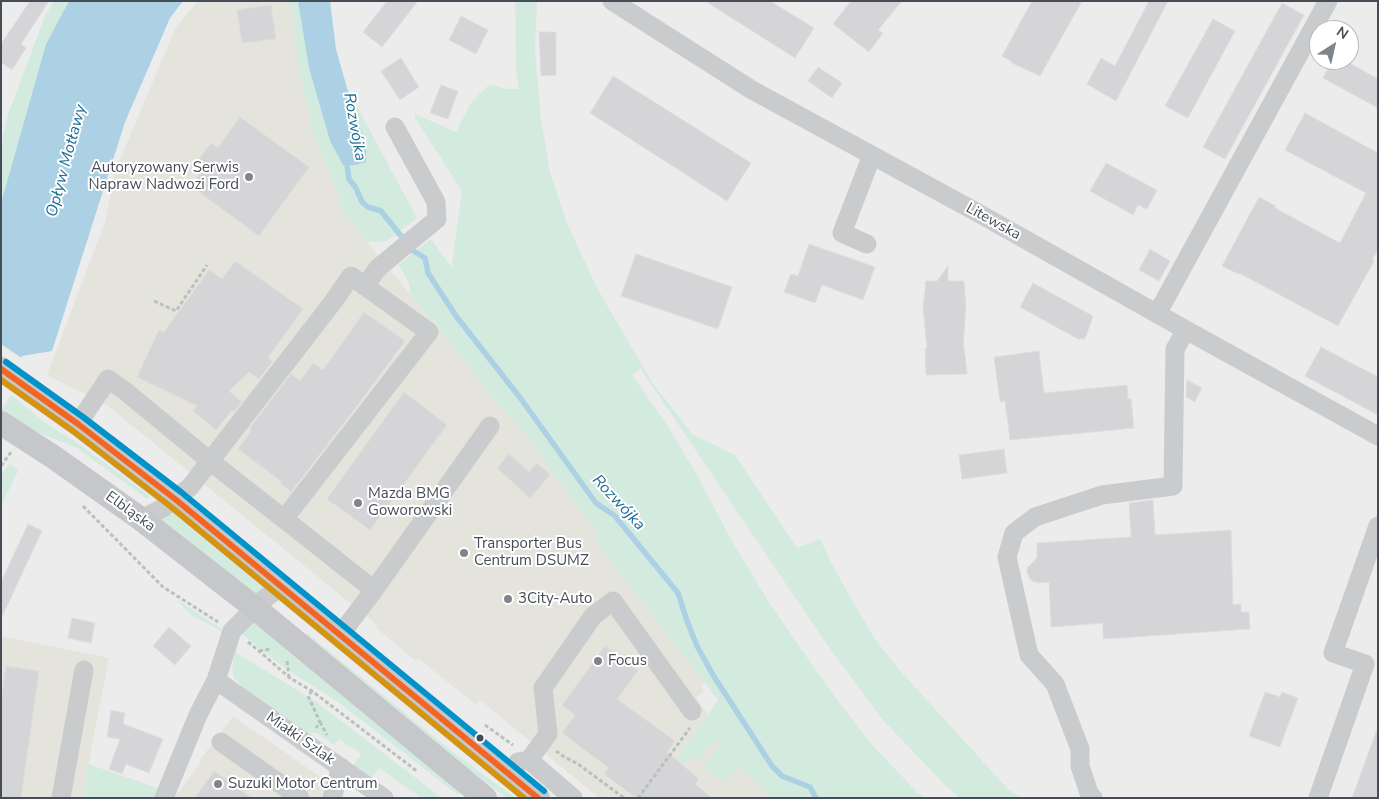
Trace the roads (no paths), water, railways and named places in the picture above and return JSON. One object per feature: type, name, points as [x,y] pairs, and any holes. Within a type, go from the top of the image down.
[{"type":"main road","points":[[10,375],[78,424],[175,500],[538,798]]},
{"type":"main road","name":"Elbląska","points":[[1,424],[52,456],[141,520],[255,608],[485,798]]},
{"type":"street","name":"Litewska","points":[[612,1],[752,90],[980,214],[1378,436]]},
{"type":"street","points":[[1157,314],[1328,1]]},
{"type":"street","points":[[365,286],[378,268],[437,219],[436,202],[395,127]]},
{"type":"street","points":[[867,244],[842,233],[872,155]]},
{"type":"street","points":[[141,520],[175,500],[190,487],[351,276],[429,332],[284,519]]},
{"type":"street","points":[[1093,798],[1090,796],[1080,766],[1080,749],[1055,684],[1029,655],[1007,557],[1014,532],[1035,517],[1102,496],[1173,486],[1175,350],[1186,330]]},
{"type":"street","points":[[78,424],[108,379],[374,590]]},
{"type":"street","points":[[340,635],[490,426]]},
{"type":"street","points":[[1318,798],[1365,664],[1333,653],[1378,526]]},
{"type":"street","points":[[164,798],[198,715],[216,680],[232,631],[263,600],[281,586]]},
{"type":"street","points":[[500,767],[529,760],[548,734],[543,688],[593,616],[613,601],[692,711]]},
{"type":"street","points":[[61,798],[84,670]]},
{"type":"street","name":"Miałki Szlak","points":[[216,680],[384,798]]},
{"type":"street","points":[[221,742],[300,798]]},
{"type":"street","points":[[529,760],[573,798]]},
{"type":"street","points":[[332,798],[341,767]]},
{"type":"water","name":"Opływ Motławy","points":[[69,1],[183,1],[170,18],[125,122],[52,351],[22,356],[1,394],[1,203],[46,44]]},
{"type":"water","name":"Rozwójka","points":[[298,1],[330,1],[336,49],[366,145],[366,162],[356,165],[343,165],[330,141],[309,68]]},
{"type":"waterway","name":"Rozwójka","points":[[346,157],[349,179],[356,188],[362,202],[368,207],[381,211],[402,237]]},
{"type":"waterway","name":"Rozwójka","points":[[412,250],[425,258],[428,273],[456,316],[521,399],[596,503],[615,516],[678,593],[697,646],[713,675],[772,766],[782,776],[810,787],[816,798]]},
{"type":"place","name":"Autoryzowany Serwis Napraw Nadwozi Ford","points":[[249,177]]},
{"type":"place","name":"Mazda BMG Goworowski","points":[[358,503]]},
{"type":"place","name":"Transporter Bus Centrum DSUMZ","points":[[464,553]]},
{"type":"place","name":"3City-Auto","points":[[508,599]]},
{"type":"place","name":"Focus","points":[[598,661]]},
{"type":"place","name":"Suzuki Motor Centrum","points":[[218,784]]}]
